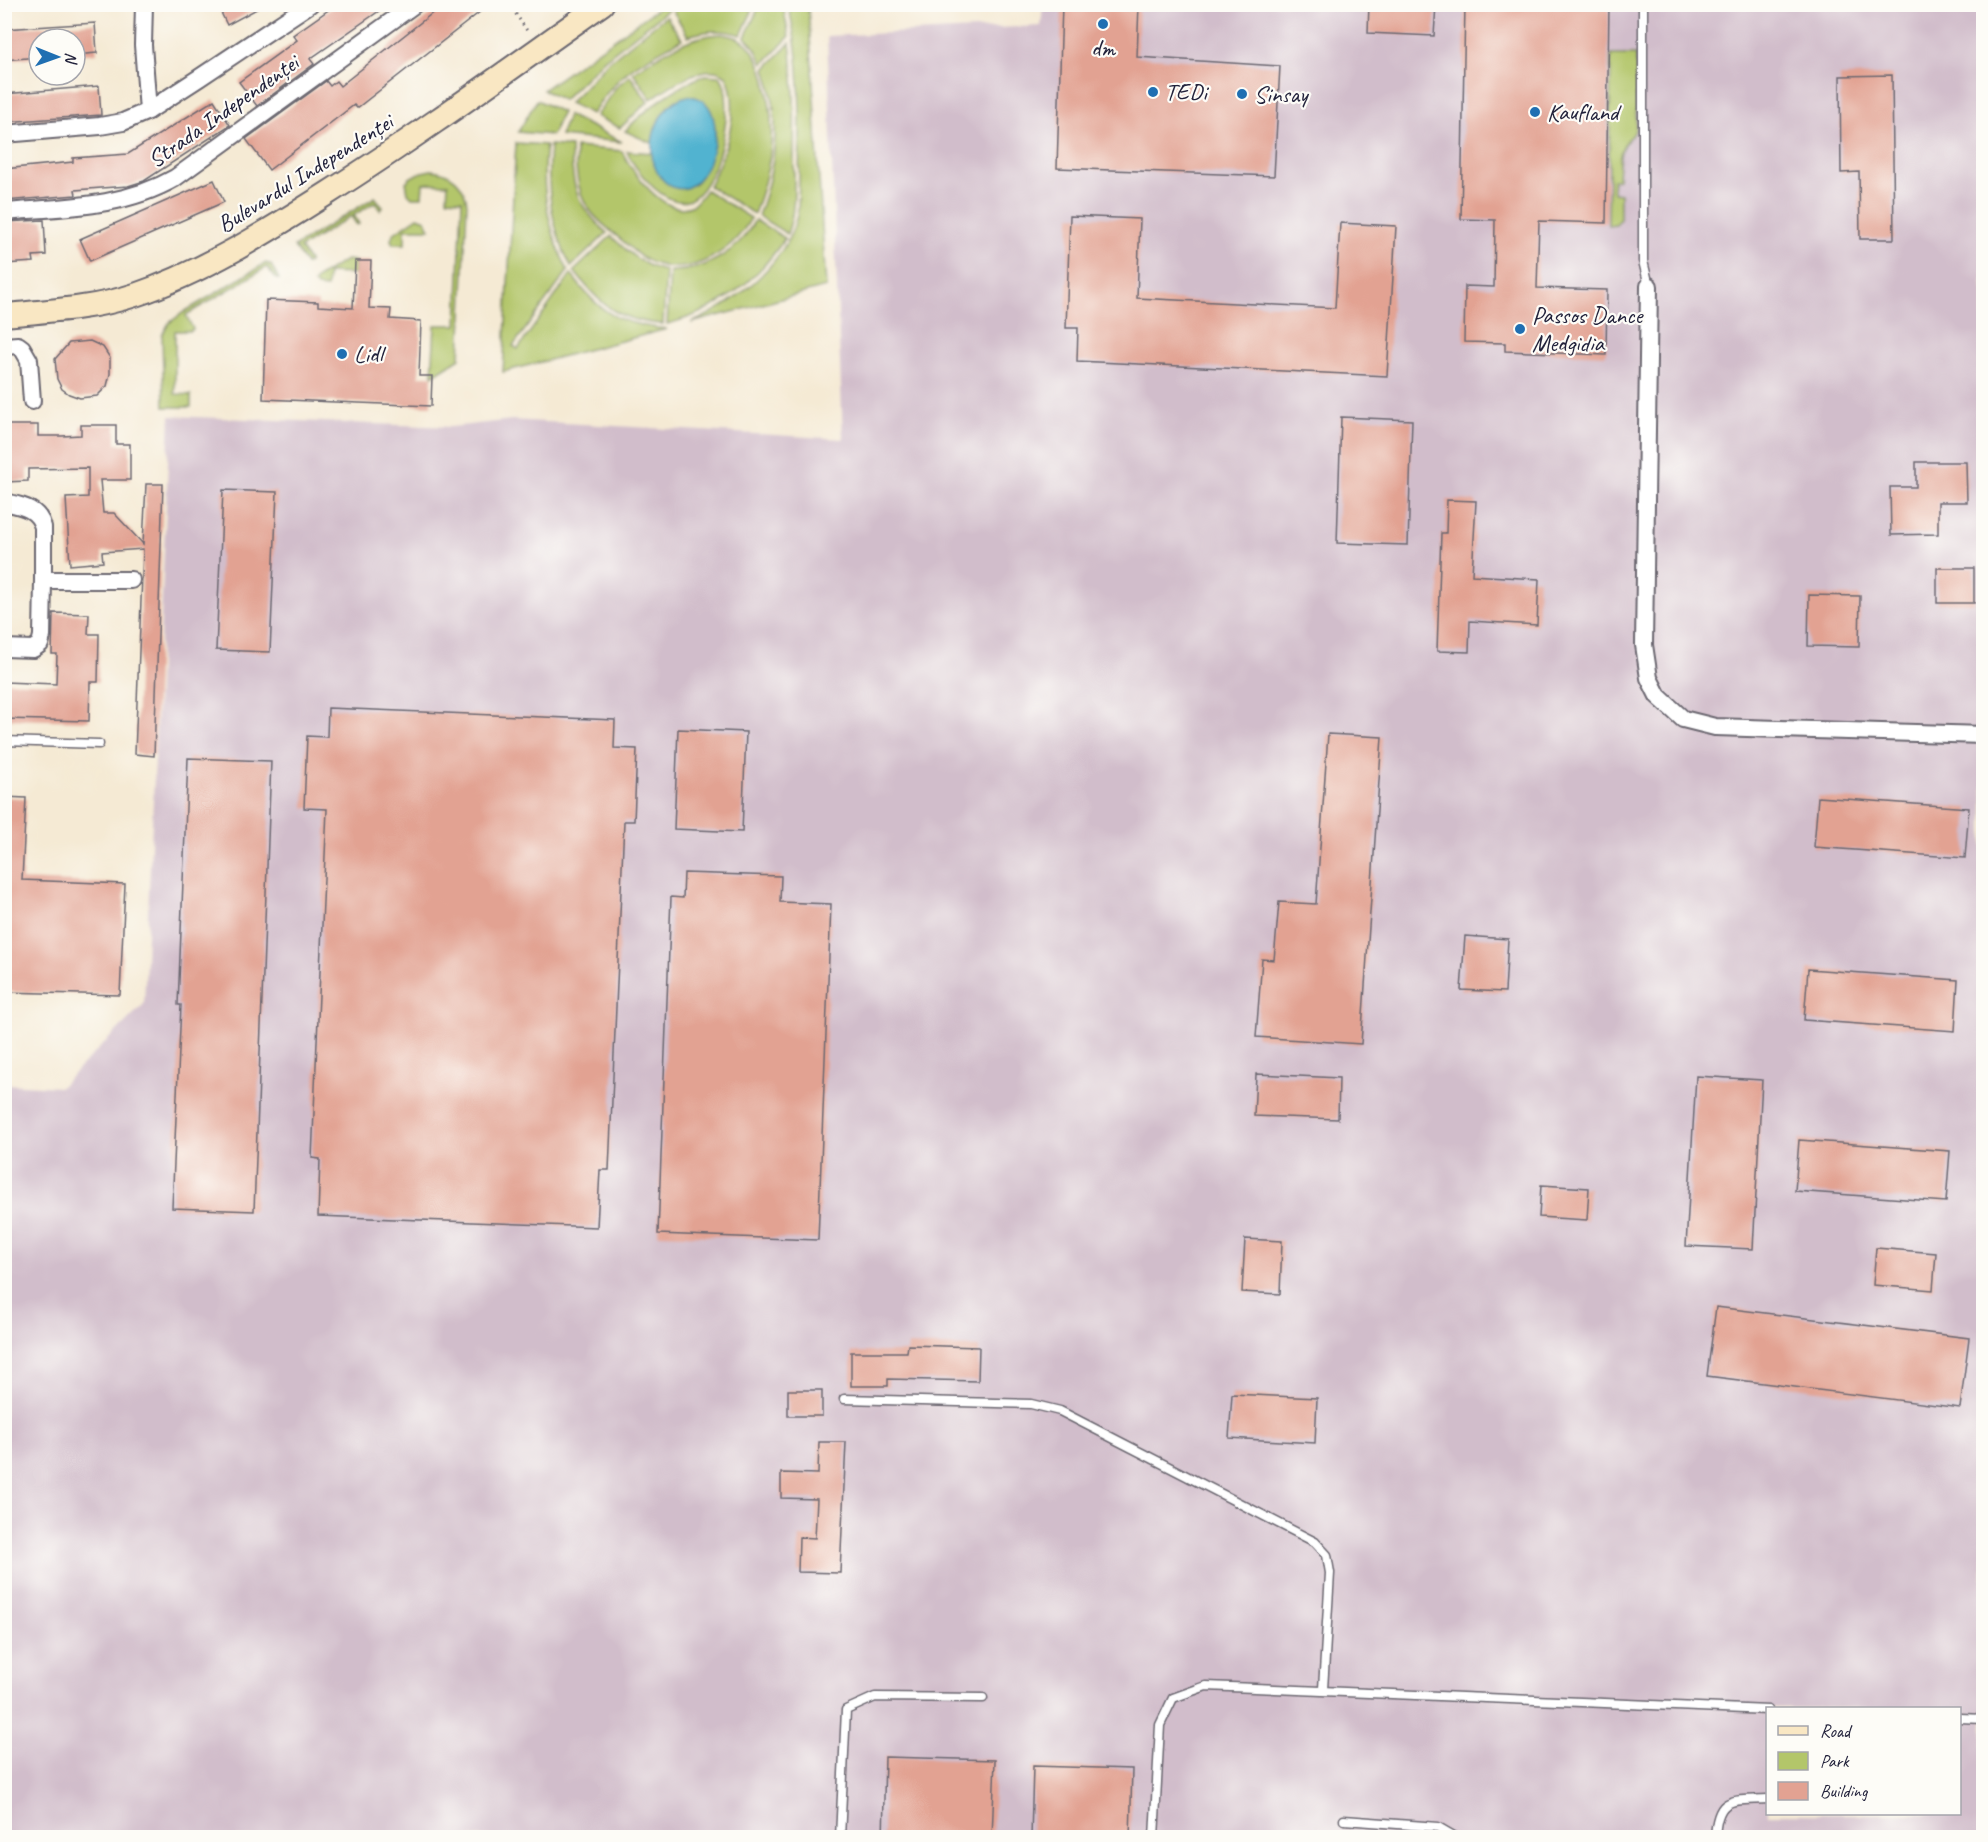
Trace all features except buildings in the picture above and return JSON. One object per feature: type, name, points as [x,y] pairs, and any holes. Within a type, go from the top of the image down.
[{"type":"main road","name":"Bulevardul Independenței","points":[[4,315],[102,304],[134,295],[193,270],[267,231],[422,132],[602,4]]},
{"type":"street","name":"Strada Independenței","points":[[144,4],[143,45],[148,111]]},
{"type":"street","name":"Strada Independenței","points":[[4,134],[123,122],[148,111],[310,4]]},
{"type":"street","name":"Strada Independenței","points":[[4,212],[109,202],[150,192],[162,186],[415,4]]},
{"type":"street","points":[[1649,286],[1644,645],[1649,678],[1658,696],[1683,719],[1715,727],[1983,735]]},
{"type":"street","points":[[4,346],[18,345],[26,354],[32,401]]},
{"type":"street","points":[[4,502],[36,512],[43,527],[40,644],[33,649],[4,648]]},
{"type":"street","points":[[43,580],[131,580]]},
{"type":"lane","points":[[1643,4],[1643,261],[1649,286]]},
{"type":"lane","points":[[4,741],[99,744]]},
{"type":"lane","points":[[844,1399],[1031,1404],[1060,1411],[1315,1542],[1327,1555],[1330,1573],[1323,1689]]},
{"type":"lane","points":[[1154,1838],[1160,1725],[1173,1698],[1206,1686],[1323,1689],[1766,1710]]},
{"type":"lane","points":[[840,1838],[846,1710],[875,1697],[983,1698]]},
{"type":"lane","points":[[1961,1718],[1983,1719]]},
{"type":"lane","points":[[1715,1838],[1719,1810],[1729,1801],[1766,1799]]},
{"type":"lane","points":[[1344,1820],[1438,1827],[1457,1838]]},
{"type":"path","points":[[509,4],[539,48]]},
{"type":"shaded area","points":[[1043,4],[1983,5],[1983,1837],[5,1837],[4,1084],[60,1087],[144,1004],[170,416],[451,427],[512,420],[843,439],[827,36],[1041,26]]},
{"type":"green space","points":[[664,4],[674,5],[605,59],[563,100],[543,90]]},
{"type":"green space","points":[[682,5],[755,5],[741,35],[714,31],[688,36],[673,11]]},
{"type":"green space","points":[[760,5],[783,5],[789,37],[763,64],[755,48],[745,37]]},
{"type":"green space","points":[[788,5],[808,5],[826,287],[691,323],[725,304],[758,278],[772,263],[793,229],[798,210],[800,107],[797,54]]},
{"type":"green space","points":[[666,16],[682,39],[621,77],[592,114],[569,103],[608,62]]},
{"type":"green space","points":[[722,34],[741,40],[755,54],[769,97],[770,156],[764,185],[754,214],[709,186],[721,161],[732,119],[731,90],[727,77],[719,72],[700,72],[678,82],[651,99],[633,72],[664,52],[686,42]]},
{"type":"green space","points":[[790,43],[794,101],[794,188],[792,216],[787,234],[758,216],[769,180],[775,142],[774,105],[765,69]]},
{"type":"green space","points":[[1611,55],[1636,55],[1636,123],[1634,133],[1624,144],[1621,152],[1618,179],[1613,180],[1613,193],[1620,194],[1620,219],[1616,225],[1608,226]]},
{"type":"green space","points":[[630,75],[648,102],[620,128],[596,116],[616,87]]},
{"type":"green space","points":[[705,75],[720,76],[725,88],[727,105],[722,144],[707,181],[698,194],[682,202],[665,196],[654,188],[635,166],[627,151],[653,153],[653,156],[694,185],[710,158],[715,128],[669,105],[659,119],[653,144],[625,131],[662,98]]},
{"type":"green space","points":[[537,100],[562,112],[552,135],[518,132]]},
{"type":"green space","points":[[568,115],[622,142],[560,136]]},
{"type":"green space","points":[[516,143],[546,145],[544,178],[547,210],[555,240],[568,271],[513,346],[518,349],[571,274],[591,299],[612,315],[636,324],[667,329],[503,372]]},
{"type":"green space","points":[[550,145],[571,147],[573,174],[578,195],[588,213],[607,233],[571,267],[559,238],[552,208],[549,177]]},
{"type":"green space","points":[[576,147],[622,151],[641,181],[661,200],[672,206],[683,208],[693,205],[706,190],[751,218],[734,241],[711,258],[698,264],[670,267],[651,262],[599,221],[589,209],[578,179]]},
{"type":"green space","points":[[431,170],[445,173],[456,180],[463,190],[467,204],[460,358],[432,376],[435,325],[457,325],[462,200],[447,199],[448,184],[423,183],[422,197],[412,197],[408,193],[406,182],[417,174]]},
{"type":"green space","points":[[375,197],[383,207],[380,210],[375,202],[354,215],[359,224],[357,225],[351,216],[300,248],[309,261],[306,264],[294,247]]},
{"type":"green space","points":[[418,217],[426,220],[430,229],[405,229],[405,244],[393,244],[391,240],[393,234]]},
{"type":"green space","points":[[755,220],[785,238],[774,254],[749,281],[719,303],[703,312],[667,324],[670,271],[696,268],[720,258],[740,241]]},
{"type":"green space","points":[[611,236],[629,253],[643,262],[666,271],[663,324],[634,319],[612,310],[593,294],[574,271]]},
{"type":"green space","points":[[346,260],[355,261],[354,274],[328,273],[327,288],[317,287],[314,283],[317,278]]},
{"type":"green space","points":[[266,263],[271,265],[279,279],[276,279],[267,267],[186,315],[193,329],[175,331],[175,394],[191,395],[191,407],[164,407],[162,335],[169,323]]},
{"type":"water","points":[[688,96],[704,102],[713,116],[715,134],[712,154],[704,172],[693,184],[679,189],[664,181],[656,171],[652,145],[659,119],[667,108],[676,100]]},
{"type":"place","name":"dm","points":[[1103,24]]},
{"type":"place","name":"TEDi","points":[[1153,92]]},
{"type":"place","name":"Sinsay","points":[[1242,94]]},
{"type":"place","name":"Kaufland","points":[[1535,112]]},
{"type":"place","name":"Passos Dance Medgidia","points":[[1520,329]]},
{"type":"place","name":"Lidl","points":[[342,354]]}]
